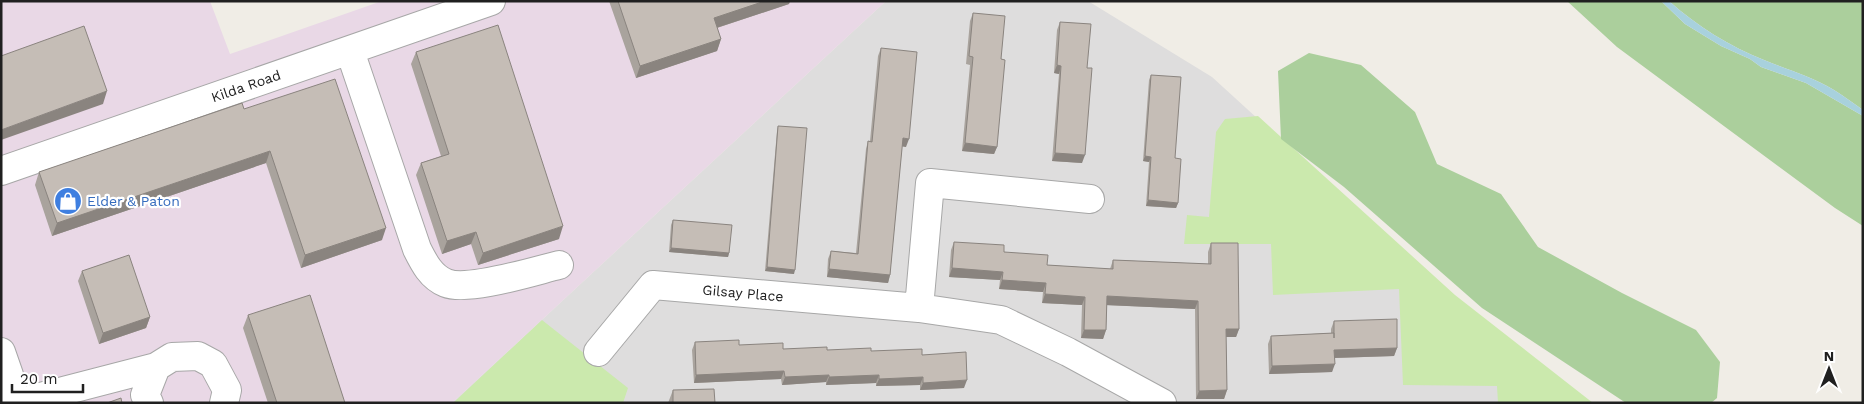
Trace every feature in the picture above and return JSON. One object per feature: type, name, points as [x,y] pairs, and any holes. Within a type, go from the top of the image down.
[{"type":"street","name":"Kilda Road","points":[[1,171],[491,1]]},
{"type":"street","points":[[350,51],[417,249],[432,274],[447,284],[460,286],[476,285],[559,265]]},
{"type":"street","points":[[919,308],[930,183],[1090,199]]},
{"type":"street","name":"Gilsay Place","points":[[598,352],[653,285],[919,308],[1001,320],[1068,352],[1162,403]]},
{"type":"street","points":[[1,352],[16,403],[156,367],[172,357],[198,356],[212,364],[227,390],[224,403]]},
{"type":"street","points":[[149,403],[145,395],[156,367]]},
{"type":"shaded area","points":[[1,1],[210,1],[230,54],[382,1],[886,1],[452,403],[1,403]]},
{"type":"shaded area","points":[[886,1],[1088,1],[1212,77],[1461,304],[1588,403],[452,403]]},
{"type":"green space","points":[[1567,1],[1661,1],[1685,24],[1721,46],[1750,59],[1761,67],[1806,83],[1863,116],[1863,226],[1835,208],[1617,47]]},
{"type":"green space","points":[[1669,1],[1863,1],[1863,110],[1825,85],[1726,42],[1702,27]]},
{"type":"green space","points":[[1309,53],[1361,65],[1415,112],[1437,164],[1501,194],[1538,247],[1622,293],[1696,330],[1720,362],[1717,398],[1711,403],[1626,403],[1482,308],[1344,187],[1281,139],[1278,71]]},
{"type":"green space","points":[[1258,116],[1455,295],[1593,403],[1498,403],[1497,386],[1403,385],[1399,289],[1273,295],[1271,244],[1184,244],[1187,215],[1209,217],[1216,132],[1225,119]]},
{"type":"green space","points":[[542,320],[628,388],[623,403],[453,403]]},
{"type":"water","points":[[1661,1],[1669,1],[1702,27],[1726,42],[1834,90],[1863,110],[1863,116],[1806,83],[1761,67],[1750,59],[1721,46],[1685,24]]},
{"type":"building","points":[[618,1],[765,1],[714,18],[721,39],[640,66]]},
{"type":"building","points":[[973,13],[1005,16],[1001,59],[1005,60],[997,147],[965,143],[973,57],[969,56]]},
{"type":"building","points":[[1060,22],[1091,24],[1087,68],[1092,68],[1085,155],[1055,153],[1061,66],[1057,65]]},
{"type":"building","points":[[498,25],[563,226],[483,253],[476,232],[447,241],[421,163],[449,154],[416,52]]},
{"type":"building","points":[[84,26],[107,91],[1,130],[1,56]]},
{"type":"building","points":[[881,48],[917,52],[909,139],[903,138],[890,275],[829,269],[831,251],[858,254],[868,141],[872,142]]},
{"type":"building","points":[[1151,75],[1181,77],[1175,158],[1181,159],[1178,203],[1148,200],[1151,157],[1145,156]]},
{"type":"building","points":[[335,79],[386,228],[305,255],[270,151],[57,223],[39,172],[242,103],[244,109]]},
{"type":"building","points":[[778,126],[807,128],[795,270],[767,267]]},
{"type":"building","points":[[673,220],[732,225],[729,253],[671,248]]},
{"type":"building","points":[[954,242],[1004,245],[1004,252],[1048,255],[1047,265],[1113,269],[1113,260],[1211,264],[1211,243],[1238,243],[1239,329],[1226,329],[1227,390],[1199,391],[1198,301],[1107,296],[1106,330],[1084,330],[1085,297],[1045,294],[1046,283],[1002,280],[1003,272],[952,268]]},
{"type":"building","points":[[129,255],[150,317],[103,333],[82,271]]},
{"type":"building","points":[[310,295],[345,403],[277,403],[248,315]]},
{"type":"building","points":[[1397,319],[1397,348],[1334,350],[1335,364],[1272,366],[1271,336],[1334,333],[1334,321]]},
{"type":"building","points":[[739,340],[739,345],[783,343],[783,349],[871,348],[871,351],[922,349],[922,355],[966,352],[967,380],[923,383],[923,377],[879,379],[879,375],[785,377],[784,371],[696,375],[695,342]]},
{"type":"building","points":[[714,389],[715,403],[673,403],[673,390]]},
{"type":"building","points":[[121,398],[122,403],[107,403]]},
{"type":"place","name":"Elder & Paton","points":[[68,201]]}]
